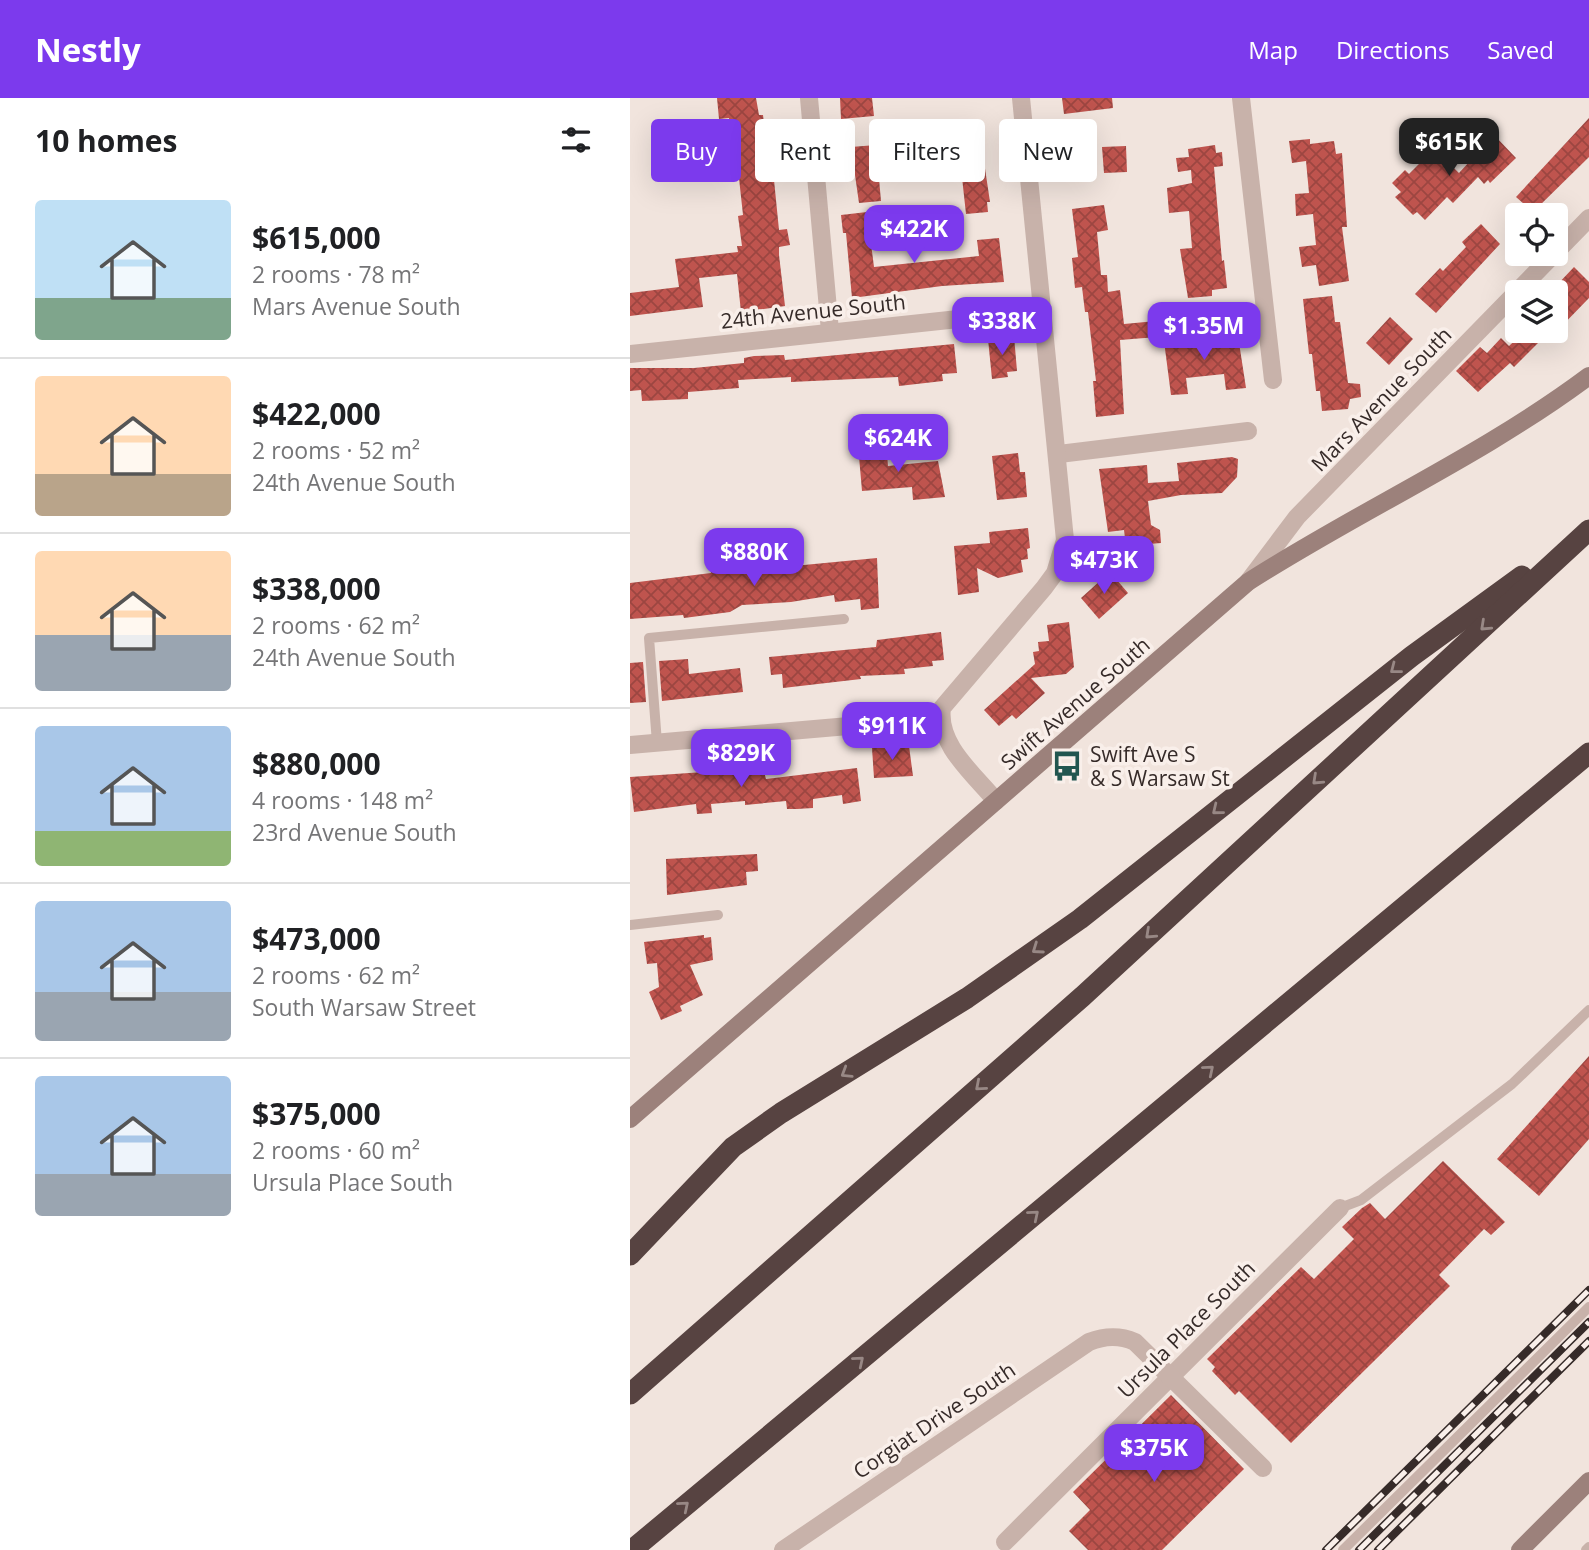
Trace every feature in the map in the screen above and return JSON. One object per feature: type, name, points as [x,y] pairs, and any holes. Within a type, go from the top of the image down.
[{"type":"highway","points":[[630,1255],[743,1139],[967,998],[1080,919],[1412,656],[1589,529]]},
{"type":"highway","points":[[630,1394],[1083,996],[1589,529]]},
{"type":"highway","points":[[632,1550],[1589,753]]},
{"type":"street","points":[[809,98],[831,331]]},
{"type":"street","points":[[996,801],[947,742],[940,718],[945,701],[1055,573],[1065,540],[1059,454],[1021,98]]},
{"type":"street","points":[[1241,98],[1273,380]]},
{"type":"street","name":"Mars Avenue South","points":[[1568,240],[1589,218]]},
{"type":"street","name":"Mars Avenue South","points":[[1248,582],[1297,517],[1542,266]]},
{"type":"street","name":"24th Avenue South","points":[[630,354],[1043,310]]},
{"type":"street","name":"Swift Avenue South","points":[[630,1119],[1248,582],[1303,547],[1503,436],[1589,376]]},
{"type":"street","points":[[1059,454],[1248,431]]},
{"type":"street","points":[[630,745],[940,718]]},
{"type":"street","name":"Ursula Place South","points":[[1005,1542],[1340,1208]]},
{"type":"street","name":"Corgiat Drive South","points":[[783,1550],[1089,1342],[1114,1337],[1135,1342],[1170,1376]]},
{"type":"street","points":[[1170,1376],[1263,1468]]},
{"type":"street","points":[[1520,1550],[1589,1481]]},
{"type":"lane","points":[[657,743],[649,638],[844,619]]},
{"type":"lane","points":[[630,925],[718,915]]},
{"type":"lane","points":[[1340,1208],[1361,1200],[1512,1084],[1589,1010]]},
{"type":"lane","points":[[1343,1550],[1589,1307]]},
{"type":"building","points":[[717,98],[756,98],[759,115],[763,115],[763,119],[755,119],[755,182],[774,182],[779,230],[787,229],[790,245],[779,247],[785,306],[741,312],[737,274],[699,278],[703,307],[630,316],[630,293],[679,287],[675,259],[738,252],[737,246],[742,246],[738,216],[743,215],[739,182],[741,119],[719,119]]},
{"type":"building","points":[[840,98],[872,98],[874,116],[841,119]]},
{"type":"building","points":[[1062,98],[1112,98],[1113,108],[1064,114]]},
{"type":"building","points":[[1589,118],[1589,157],[1542,203],[1523,203],[1516,197]]},
{"type":"building","points":[[1494,135],[1516,158],[1490,183],[1488,180],[1484,184],[1478,177],[1453,203],[1447,197],[1425,220],[1417,212],[1413,215],[1395,197],[1401,192],[1392,183],[1405,170],[1409,174],[1434,149],[1459,173]]},
{"type":"building","points":[[1310,139],[1310,144],[1334,141],[1336,154],[1342,153],[1347,227],[1342,227],[1349,281],[1319,286],[1316,265],[1302,267],[1299,247],[1316,245],[1313,214],[1296,216],[1295,194],[1309,193],[1306,161],[1292,163],[1289,141]]},
{"type":"building","points":[[1215,145],[1216,153],[1222,152],[1223,166],[1214,167],[1227,288],[1212,290],[1212,296],[1188,298],[1180,249],[1192,248],[1189,211],[1169,213],[1167,188],[1192,183],[1191,170],[1178,172],[1176,158],[1189,157],[1188,149]]},
{"type":"building","points":[[869,146],[869,182],[879,182],[881,201],[859,203],[855,147]]},
{"type":"building","points":[[1126,146],[1127,172],[1104,173],[1102,147]]},
{"type":"building","points":[[985,168],[990,202],[987,202],[988,212],[966,214],[963,182],[985,182]]},
{"type":"building","points":[[1104,205],[1108,230],[1097,232],[1101,275],[1107,275],[1108,292],[1120,290],[1124,324],[1156,321],[1157,337],[1120,340],[1124,414],[1096,417],[1093,381],[1096,381],[1088,312],[1085,312],[1082,287],[1075,288],[1072,258],[1078,257],[1072,209]]},
{"type":"building","points":[[867,212],[874,267],[979,256],[977,240],[999,238],[1004,282],[942,286],[852,298],[846,233],[843,233],[841,215]]},
{"type":"building","points":[[1481,224],[1500,244],[1436,313],[1415,294],[1440,268],[1443,271],[1466,247],[1462,242]]},
{"type":"building","points":[[1574,267],[1589,282],[1589,298],[1568,320],[1568,280],[1562,280]]},
{"type":"building","points":[[1332,296],[1335,322],[1340,322],[1348,383],[1360,384],[1361,397],[1350,399],[1348,409],[1322,411],[1320,391],[1316,391],[1312,354],[1309,354],[1303,299]]},
{"type":"building","points":[[1390,317],[1413,339],[1389,365],[1366,343]]},
{"type":"building","points":[[1014,336],[1017,371],[1007,372],[1008,377],[992,379],[988,339]]},
{"type":"building","points":[[1238,336],[1246,388],[1226,390],[1224,374],[1186,378],[1188,394],[1171,395],[1164,341]]},
{"type":"building","points":[[1501,338],[1509,346],[1512,343],[1538,343],[1514,367],[1510,363],[1478,392],[1456,371],[1480,347],[1487,353]]},
{"type":"building","points":[[954,344],[957,373],[942,374],[943,381],[899,386],[898,377],[791,382],[791,377],[738,380],[739,388],[688,392],[688,399],[642,401],[641,390],[630,391],[630,368],[694,368],[744,363],[744,358],[754,356],[784,355],[785,360]]},
{"type":"building","points":[[886,442],[888,466],[938,461],[945,497],[913,500],[912,487],[862,491],[858,445]]},
{"type":"building","points":[[1018,453],[1020,472],[1025,472],[1027,497],[997,500],[992,456]]},
{"type":"building","points":[[1232,457],[1238,459],[1237,477],[1222,493],[1181,495],[1148,501],[1151,525],[1160,530],[1161,543],[1126,546],[1124,530],[1108,532],[1099,469],[1147,465],[1148,483],[1179,481],[1177,463]]},
{"type":"building","points":[[1028,528],[1030,548],[1027,549],[1028,559],[1021,560],[1023,572],[998,578],[977,568],[979,592],[958,595],[954,546],[990,543],[989,532]]},
{"type":"building","points":[[739,557],[741,571],[877,558],[879,608],[861,610],[860,599],[835,602],[834,595],[791,602],[742,605],[730,612],[684,618],[683,615],[630,619],[630,583],[711,573],[710,561]]},
{"type":"building","points":[[1110,572],[1128,593],[1099,619],[1081,598]]},
{"type":"building","points":[[1069,622],[1074,667],[1066,674],[1031,678],[1045,693],[1016,719],[1012,715],[999,726],[984,710],[1035,664],[1033,652],[1039,651],[1038,642],[1049,641],[1047,625]]},
{"type":"building","points":[[941,632],[944,660],[932,661],[933,666],[904,669],[905,674],[860,676],[861,679],[783,688],[782,674],[771,675],[769,657],[876,647],[877,640]]},
{"type":"building","points":[[688,659],[689,674],[740,668],[743,692],[662,701],[659,661]]},
{"type":"building","points":[[643,662],[646,702],[630,703],[630,663]]},
{"type":"building","points":[[909,746],[913,776],[874,778],[872,748]]},
{"type":"building","points":[[763,768],[766,779],[857,768],[861,801],[843,804],[842,795],[813,799],[813,808],[787,809],[786,801],[745,805],[745,801],[711,804],[712,813],[697,814],[696,804],[634,812],[630,777]]},
{"type":"building","points":[[757,854],[758,871],[746,872],[747,885],[667,895],[666,859]]},
{"type":"building","points":[[704,935],[704,938],[711,937],[713,960],[690,965],[703,995],[680,1006],[682,1011],[661,1020],[649,992],[659,987],[657,963],[647,964],[644,942]]},
{"type":"building","points":[[1589,1056],[1589,1139],[1539,1196],[1497,1159]]},
{"type":"building","points":[[1443,1161],[1505,1222],[1491,1235],[1484,1229],[1439,1275],[1450,1286],[1291,1443],[1239,1391],[1235,1395],[1212,1371],[1215,1367],[1207,1359],[1301,1267],[1314,1279],[1354,1239],[1342,1227],[1362,1208],[1370,1203],[1385,1219]]},
{"type":"building","points":[[1171,1395],[1244,1469],[1162,1550],[1088,1550],[1069,1531],[1090,1510],[1073,1492]]},
{"type":"railway","points":[[1326,1550],[1589,1290]]},
{"type":"railway","points":[[1359,1550],[1589,1322]]},
{"type":"railway","points":[[1378,1550],[1589,1341]]},
{"type":"place","name":"Swift Ave S & S Warsaw St","points":[[1067,766]]}]
